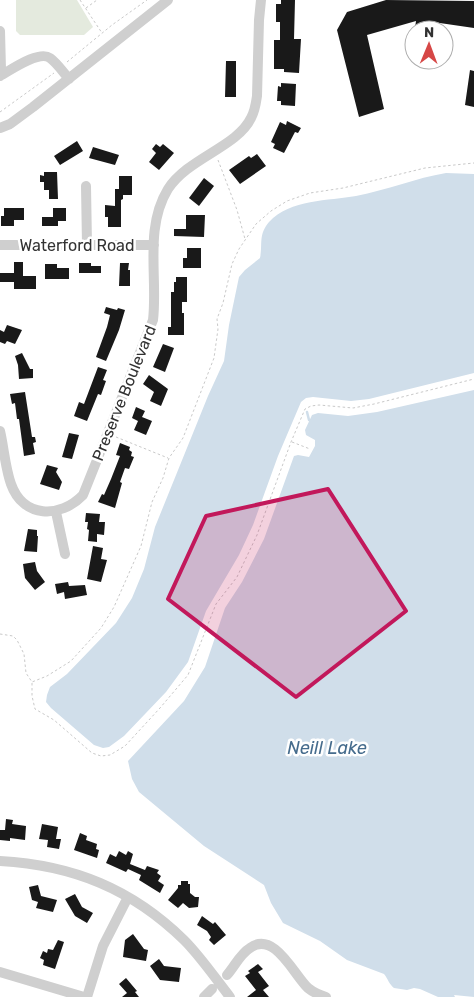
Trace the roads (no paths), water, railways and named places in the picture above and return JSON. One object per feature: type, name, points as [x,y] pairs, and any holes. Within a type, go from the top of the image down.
[{"type":"street","points":[[0,128],[10,124],[168,0]]},
{"type":"street","name":"Preserve Boulevard","points":[[56,512],[68,508],[83,495],[153,320],[155,305],[154,245],[156,218],[168,189],[190,166],[244,128],[251,118],[258,96],[259,20],[262,0]]},
{"type":"street","points":[[0,31],[1,73],[43,55],[50,58],[69,79]]},
{"type":"street","points":[[86,186],[87,245]]},
{"type":"street","name":"Waterford Road","points":[[0,245],[154,245]]},
{"type":"street","points":[[0,430],[11,483],[15,493],[29,506],[38,510],[56,512],[65,554]]},
{"type":"street","points":[[0,861],[27,863],[84,876],[107,884],[165,922],[186,942],[230,997]]},
{"type":"street","points":[[0,972],[86,997],[103,946],[128,897]]},
{"type":"street","points":[[227,975],[248,949],[255,944],[266,944],[276,950],[306,986],[326,997]]},
{"type":"water","points":[[446,173],[474,174],[474,373],[369,399],[351,401],[313,397],[306,398],[301,402],[278,456],[253,525],[239,555],[206,611],[188,662],[166,692],[124,736],[109,747],[103,748],[94,745],[51,708],[46,702],[47,695],[50,687],[67,674],[116,623],[132,598],[144,569],[155,527],[224,361],[239,277],[260,258],[263,231],[278,214],[299,205],[379,191]]},
{"type":"water","name":"Neill Lake","points":[[474,390],[474,997],[454,995],[455,997],[438,997],[420,989],[394,988],[384,974],[347,960],[320,941],[283,923],[271,903],[264,885],[204,846],[139,792],[132,779],[128,761],[184,701],[205,667],[225,608],[242,582],[264,539],[294,456],[309,457],[315,446],[315,440],[306,435],[305,430],[312,415],[318,413],[348,416],[377,412]]},
{"type":"waterway","points":[[307,412],[309,420]]}]
